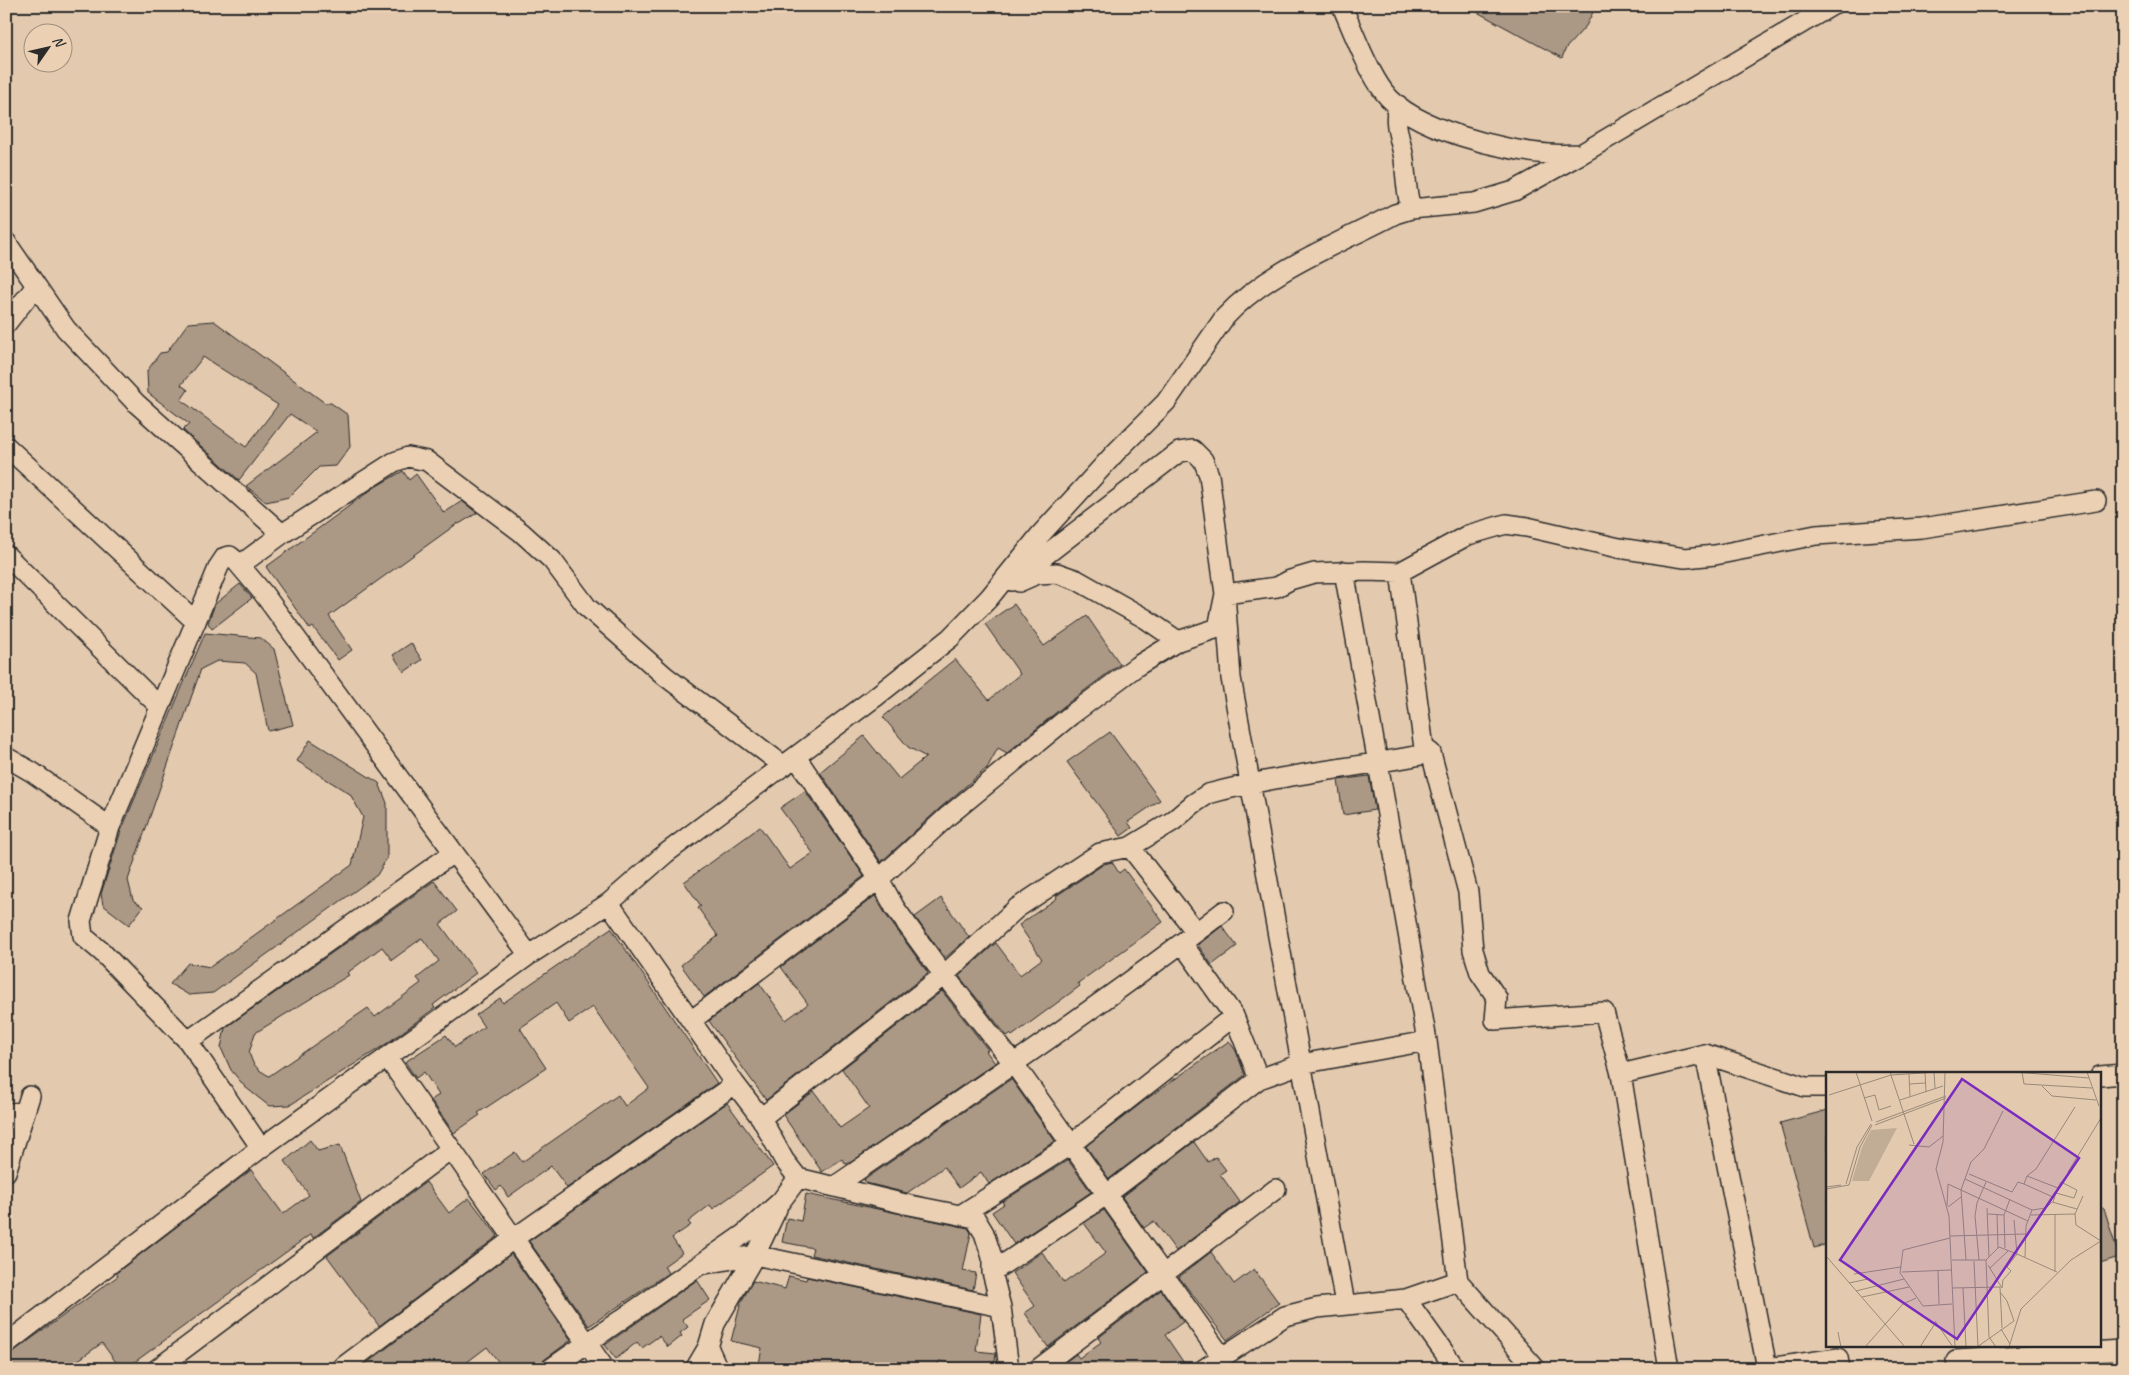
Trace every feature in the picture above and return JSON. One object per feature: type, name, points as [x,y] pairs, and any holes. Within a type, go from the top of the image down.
[{"type":"street","points":[[1342,6],[1384,93],[1415,117],[1436,127],[1505,148],[1549,154],[1581,154]]},
{"type":"street","points":[[6,1344],[261,1148],[528,955],[609,902],[665,854],[874,698],[950,638],[989,598],[1040,535],[1116,452],[1166,402],[1213,332],[1236,306],[1260,286],[1303,261],[1395,214],[1411,209],[1474,203],[1514,191],[1581,154],[1831,6]]},
{"type":"street","points":[[1398,105],[1395,126],[1404,160],[1406,192],[1411,209]]},
{"type":"street","points":[[6,242],[66,329],[136,402],[282,534]]},
{"type":"street","points":[[6,324],[36,286]]},
{"type":"street","points":[[6,446],[196,622]]},
{"type":"street","points":[[989,598],[1178,452],[1193,450],[1204,460],[1209,475],[1225,594],[1231,678],[1345,1304]]},
{"type":"street","points":[[240,565],[282,534],[394,462],[408,457],[427,461],[521,532],[552,560],[587,607],[659,670],[790,761],[880,879],[895,908],[944,976],[1014,1064],[1222,1358]]},
{"type":"street","points":[[1225,594],[1277,588],[1290,580],[1314,573],[1344,571],[1400,572],[1468,535],[1506,524],[1619,548],[1685,558],[1715,555],[1816,535],[1922,528],[2096,501]]},
{"type":"street","points":[[6,555],[160,707]]},
{"type":"street","points":[[261,1148],[188,1041],[102,952],[83,936],[81,921],[110,827],[225,557],[230,556],[240,565],[263,593],[528,955]]},
{"type":"street","points":[[1344,571],[1428,1041],[1458,1281],[1536,1369]]},
{"type":"street","points":[[1400,572],[1424,748],[1431,753],[1468,892],[1474,950],[1480,973],[1497,998],[1496,1020],[1604,1012],[1621,1074],[1669,1369]]},
{"type":"street","points":[[989,598],[1025,578],[1037,574],[1057,573],[1077,580],[1146,619],[1178,641]]},
{"type":"street","points":[[692,1020],[880,879],[948,816],[1071,715],[1137,666],[1178,641],[1218,628],[1225,594]]},
{"type":"street","points":[[761,1118],[944,976],[1017,908],[1100,853],[1130,847],[1173,821],[1208,794],[1317,771],[1379,763],[1431,753]]},
{"type":"street","points":[[6,757],[32,772],[110,827]]},
{"type":"street","points":[[1130,847],[1189,938],[1234,1016],[1259,1079]]},
{"type":"street","points":[[188,1041],[453,853]]},
{"type":"street","points":[[609,902],[735,1084],[761,1118],[784,1160],[798,1178],[905,1204],[975,1218],[984,1233],[992,1257],[992,1272],[1001,1307],[1009,1369]]},
{"type":"street","points":[[835,1186],[1014,1064],[1224,911]]},
{"type":"street","points":[[962,1214],[1070,1145],[1234,1016]]},
{"type":"street","points":[[992,1272],[1106,1195],[1259,1079],[1301,1064],[1428,1041]]},
{"type":"street","points":[[1621,1074],[1705,1054],[1805,1087],[1826,1087]]},
{"type":"street","points":[[1705,1054],[1767,1368],[1838,1358],[1840,1369]]},
{"type":"street","points":[[387,1058],[605,1369]]},
{"type":"street","points":[[2102,1076],[2123,1074]]},
{"type":"street","points":[[340,1369],[513,1239],[735,1084]]},
{"type":"street","points":[[6,1172],[20,1107]]},
{"type":"street","points":[[157,1369],[451,1149]]},
{"type":"street","points":[[695,1369],[708,1347],[715,1324],[756,1255],[781,1201],[798,1178]]},
{"type":"street","points":[[1038,1369],[1276,1189]]},
{"type":"street","points":[[550,1369],[744,1234],[781,1201]]},
{"type":"street","points":[[697,1266],[756,1255],[1001,1307]]},
{"type":"street","points":[[1204,1369],[1285,1316],[1317,1308],[1345,1304],[1406,1299],[1458,1281]]},
{"type":"street","points":[[1406,1299],[1456,1369]]},
{"type":"street","points":[[708,1347],[718,1369]]},
{"type":"street","points":[[1956,1360],[2123,1350]]},
{"type":"building","points":[[1466,6],[1586,6],[1594,10],[1586,26],[1566,48],[1562,58]]},
{"type":"building","points":[[214,321],[325,403],[331,403],[348,415],[350,447],[336,466],[319,467],[289,497],[266,502],[246,486],[317,432],[290,414],[239,480],[183,430],[189,424],[148,393],[147,371],[160,353],[167,352],[188,323]],"holes":[[[203,357],[278,405],[246,447],[181,400],[188,390],[181,385]]]},
{"type":"building","points":[[403,471],[409,480],[416,474],[444,513],[462,501],[477,513],[458,523],[329,616],[352,650],[338,660],[313,627],[310,629],[266,567],[375,487]]},
{"type":"building","points":[[240,584],[252,598],[212,629],[208,623],[215,604]]},
{"type":"building","points":[[1014,604],[1044,646],[1087,616],[1120,664],[1064,706],[1007,753],[998,748],[987,768],[881,862],[820,772],[864,736],[899,779],[926,757],[908,747],[883,717],[955,659],[989,700],[1020,674],[985,624]]},
{"type":"building","points":[[205,633],[261,638],[274,649],[293,725],[268,731],[256,673],[245,663],[217,661],[201,669],[128,880],[133,900],[143,907],[129,925],[103,905],[101,894],[121,831]]},
{"type":"building","points":[[411,643],[422,660],[404,672],[393,655]]},
{"type":"building","points":[[1110,732],[1160,800],[1128,822],[1132,828],[1121,836],[1067,762]]},
{"type":"building","points":[[310,740],[379,783],[387,803],[387,858],[377,875],[213,993],[189,995],[170,984],[188,963],[210,967],[352,865],[363,817],[350,794],[297,761]]},
{"type":"building","points":[[1369,776],[1375,810],[1343,815],[1338,780]]},
{"type":"building","points":[[805,791],[864,876],[704,997],[681,965],[718,936],[698,908],[701,906],[684,882],[760,827],[790,869],[813,853],[780,808]]},
{"type":"building","points":[[1112,862],[1119,873],[1124,869],[1163,922],[1078,983],[1080,986],[1012,1036],[1010,1034],[1007,1036],[959,976],[996,943],[1020,975],[1042,959],[1019,925],[1057,898],[1056,896],[1104,864]]},
{"type":"building","points":[[434,881],[457,911],[440,924],[476,973],[433,1005],[435,1008],[386,1044],[290,1105],[269,1106],[245,1087],[231,1070],[221,1048],[225,1028]],"holes":[[[422,938],[439,961],[417,978],[421,983],[375,1017],[368,1008],[269,1076],[259,1070],[253,1063],[249,1053],[255,1033],[349,975],[347,973],[382,947],[392,960]]]},
{"type":"building","points":[[875,896],[886,915],[928,973],[766,1100],[709,1021],[759,983],[786,1020],[808,1004],[781,967]]},
{"type":"building","points":[[941,898],[969,937],[945,958],[915,917]]},
{"type":"building","points":[[1222,926],[1237,946],[1212,965],[1198,945]]},
{"type":"building","points":[[611,928],[717,1083],[567,1188],[551,1166],[508,1197],[501,1186],[496,1190],[484,1174],[515,1152],[522,1162],[618,1095],[625,1106],[649,1088],[593,1007],[569,1023],[556,1003],[520,1028],[546,1068],[478,1113],[480,1115],[454,1133],[431,1100],[439,1095],[424,1072],[416,1078],[405,1062],[446,1035],[455,1047],[484,1027],[476,1015],[500,998],[503,1003]]},
{"type":"building","points":[[942,991],[988,1050],[986,1051],[995,1063],[851,1162],[846,1164],[842,1159],[822,1172],[783,1115],[814,1091],[840,1128],[869,1108],[842,1069]]},
{"type":"building","points":[[1229,1041],[1236,1051],[1245,1075],[1109,1179],[1086,1146],[1148,1098]]},
{"type":"building","points":[[1011,1079],[1055,1141],[989,1184],[981,1172],[959,1188],[944,1167],[907,1193],[866,1183],[864,1180]]},
{"type":"building","points":[[727,1103],[773,1166],[713,1209],[710,1205],[688,1222],[691,1225],[672,1238],[682,1253],[664,1266],[668,1273],[589,1326],[529,1241]]},
{"type":"building","points":[[1826,1111],[1826,1245],[1814,1248],[1780,1123]]},
{"type":"building","points":[[310,1140],[318,1151],[340,1145],[361,1202],[313,1238],[311,1234],[125,1369],[121,1369],[102,1343],[66,1369],[6,1369],[6,1357],[118,1276],[116,1273],[251,1170],[283,1214],[309,1195],[285,1161]]},
{"type":"building","points":[[1194,1142],[1208,1162],[1216,1157],[1226,1170],[1220,1174],[1240,1202],[1176,1251],[1154,1221],[1144,1228],[1122,1197]]},
{"type":"building","points":[[1068,1160],[1091,1192],[1014,1244],[992,1212],[1004,1204],[1002,1202]]},
{"type":"building","points":[[426,1182],[449,1213],[469,1198],[498,1236],[379,1326],[327,1256]]},
{"type":"building","points":[[806,1194],[968,1228],[971,1233],[963,1271],[976,1273],[973,1290],[811,1255],[813,1248],[782,1242],[787,1218],[801,1221]]},
{"type":"building","points":[[2102,1208],[2104,1208],[2119,1257],[2102,1262]]},
{"type":"building","points":[[1104,1210],[1148,1272],[1048,1347],[1025,1313],[1035,1306],[1012,1273],[1042,1252],[1064,1283],[1106,1253],[1084,1223]]},
{"type":"building","points":[[1211,1252],[1234,1284],[1254,1269],[1279,1303],[1227,1340],[1179,1277]]},
{"type":"building","points":[[511,1254],[571,1340],[544,1360],[539,1369],[504,1369],[487,1347],[458,1369],[359,1369]]},
{"type":"building","points":[[789,1276],[806,1280],[807,1277],[981,1314],[976,1351],[996,1353],[994,1369],[968,1369],[968,1365],[939,1361],[937,1369],[875,1369],[843,1361],[842,1369],[758,1369],[762,1348],[731,1341],[741,1302],[753,1281],[785,1289]]},
{"type":"building","points":[[697,1280],[710,1300],[682,1319],[688,1327],[680,1333],[682,1336],[668,1347],[659,1336],[642,1348],[637,1342],[616,1359],[605,1345]]},
{"type":"building","points":[[1161,1290],[1183,1322],[1165,1335],[1188,1369],[1062,1369],[1060,1366],[1076,1354],[1079,1358],[1101,1342],[1098,1338]]},
{"type":"building","points":[[582,1360],[588,1369],[570,1369]]}]
